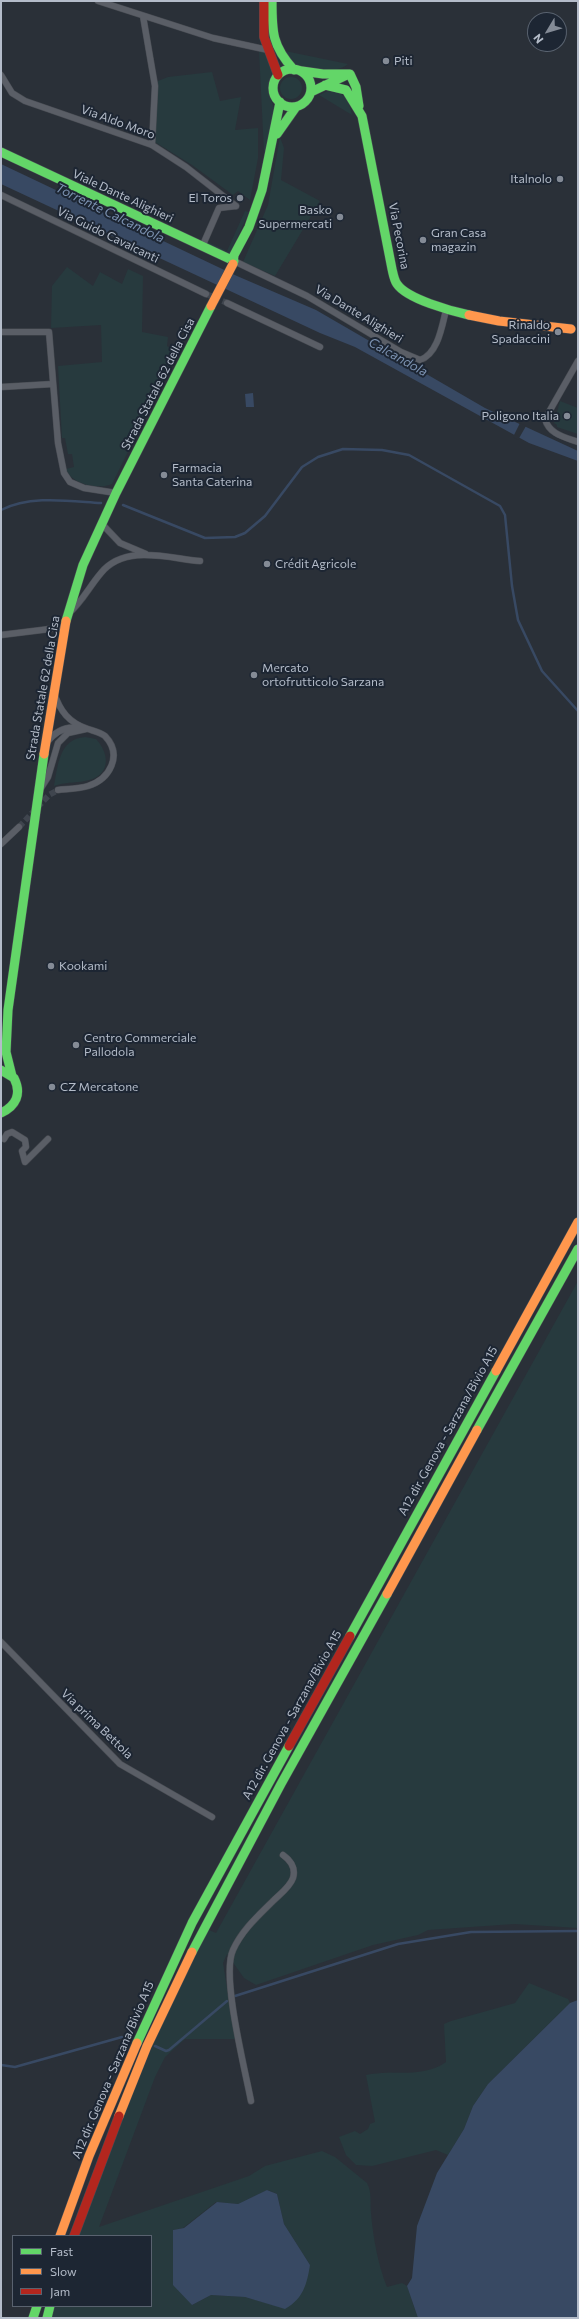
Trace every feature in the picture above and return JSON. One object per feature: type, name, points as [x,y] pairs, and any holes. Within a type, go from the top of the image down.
[{"type":"main road","points":[[264,1],[264,37],[268,50],[274,60],[278,75]]},
{"type":"main road","points":[[272,1],[273,41],[280,54],[310,81],[311,92],[350,74]]},
{"type":"main road","points":[[296,107],[290,107],[280,102],[276,98],[273,86],[278,75],[287,69],[323,74],[350,74]]},
{"type":"main road","name":"Via Pecorina","points":[[350,74],[359,102],[358,109]]},
{"type":"main road","name":"Via Pecorina","points":[[326,85],[346,90],[362,116],[392,269],[397,284],[424,301],[446,310],[499,321],[571,329]]},
{"type":"main road","name":"Strada Statale 62 della Cisa","points":[[233,263],[240,257],[260,209],[277,135],[283,123],[296,107],[305,102],[311,92]]},
{"type":"main road","name":"Strada Statale 62 della Cisa","points":[[1,1113],[11,1108],[18,1099],[18,1087],[12,1076],[6,1052],[8,1010],[52,690],[66,627],[67,615],[83,565],[116,493],[233,263],[234,255],[249,227],[260,197],[280,102]]},
{"type":"main road","name":"Viale Dante Alighieri","points":[[1,152],[202,246],[233,263]]},
{"type":"main road","name":"Strada Statale 62 della Cisa","points":[[1,1034],[8,1010]]},
{"type":"main road","points":[[1,1070],[12,1076]]},
{"type":"main road","name":"A12 dir. Genova - Sarzana/Bivio A15","points":[[60,2235],[82,2175],[137,2040],[192,1923],[578,1222]]},
{"type":"main road","points":[[74,2235],[94,2180],[147,2046],[204,1928],[285,1777],[578,1249]]},
{"type":"main road","points":[[33,2318],[37,2307]]},
{"type":"main road","points":[[47,2318],[50,2307]]},
{"type":"street","points":[[101,2],[213,38],[268,50]]},
{"type":"street","points":[[143,16],[155,86],[152,145]]},
{"type":"street","name":"Via Aldo Moro","points":[[1,75],[12,93],[25,101],[152,145],[186,167],[236,206],[219,208],[202,246]]},
{"type":"street","name":"Via Guido Cavalcanti","points":[[1,195],[206,294]]},
{"type":"street","name":"Via Dante Alighieri","points":[[233,263],[308,296],[401,352],[420,360],[426,358],[432,351],[442,328],[446,310]]},
{"type":"street","points":[[227,303],[320,347]]},
{"type":"street","points":[[1,332],[49,332],[58,443],[64,473],[70,482],[84,488],[116,493]]},
{"type":"street","points":[[578,361],[545,419],[547,426],[554,433],[578,442]]},
{"type":"street","points":[[1,387],[54,384]]},
{"type":"street","points":[[102,524],[120,543],[146,554],[200,561]]},
{"type":"street","points":[[67,615],[80,604],[100,574],[114,561],[146,554]]},
{"type":"street","points":[[1,635],[66,627]]},
{"type":"street","points":[[52,690],[58,703],[71,722],[103,735],[110,743],[114,753],[113,764],[100,781],[88,787],[58,790]]},
{"type":"street","points":[[44,745],[52,736],[65,728],[88,729]]},
{"type":"street","points":[[39,790],[48,777],[58,743],[68,733],[88,729]]},
{"type":"street","points":[[1,844],[19,827]]},
{"type":"street","points":[[4,1139],[7,1134],[12,1132],[25,1140],[26,1147],[22,1151],[25,1162],[48,1139]]},
{"type":"street","name":"Via prima Bettola","points":[[1,1642],[120,1764],[212,1817]]},
{"type":"street","points":[[251,2101],[230,1990],[228,1969],[231,1955],[237,1941],[249,1925],[288,1887],[293,1877],[293,1869],[290,1860],[283,1855]]},
{"type":"green space","points":[[259,51],[265,53],[273,69],[268,91],[274,108],[267,147],[264,152]]},
{"type":"green space","points":[[285,51],[348,64],[344,67],[332,70],[313,70],[302,68],[285,54]]},
{"type":"green space","points":[[212,72],[220,101],[241,97],[235,130],[258,128],[258,158],[250,200],[238,191],[233,195],[192,165],[155,142],[158,81],[168,77]]},
{"type":"green space","points":[[291,77],[295,78],[301,84],[301,92],[295,98],[291,99],[287,98],[281,92],[280,88],[281,84],[287,78]]},
{"type":"green space","points":[[330,90],[343,95],[346,98],[352,115],[319,95]]},
{"type":"green space","points":[[280,137],[284,148],[281,180],[320,201],[275,276],[243,262],[268,205]]},
{"type":"green space","points":[[245,211],[249,212],[229,256],[206,245],[208,242],[227,251]]},
{"type":"green space","points":[[67,267],[93,286],[100,272],[122,284],[128,269],[143,276],[142,332],[168,337],[167,346],[171,349],[179,349],[112,484],[106,486],[93,486],[79,482],[73,479],[66,469],[74,467],[72,454],[68,454],[65,438],[62,438],[58,366],[102,362],[101,325],[51,328],[52,286]]},
{"type":"green space","name":"Poligono Italia","points":[[560,401],[578,408],[578,434],[557,427],[554,423]]},
{"type":"green space","points":[[85,737],[96,739],[101,745],[106,758],[106,764],[103,770],[93,779],[54,786],[61,754],[70,743],[76,739]]},
{"type":"green space","points":[[578,1281],[578,1928],[514,1924],[428,1930],[418,1935],[373,1945],[256,1985],[244,1978],[227,1954],[223,1963],[235,2039],[185,2039],[165,2057],[155,2077],[99,2227],[249,2176],[265,2166],[322,2151],[335,2157],[369,2186],[376,2251],[387,2287],[402,2283],[407,2286],[418,2318],[47,2318],[50,2307],[152,2307],[152,2235],[74,2235],[94,2180],[204,1928],[216,1933]],"holes":[[[268,2190],[277,2194],[284,2224],[310,2265],[285,2308],[245,2297],[211,2295],[192,2305],[173,2249],[173,2230],[183,2228],[216,2202],[238,2204]]]},
{"type":"green space","points":[[529,1983],[568,1999],[570,2003],[488,2084],[473,2106],[464,2129],[448,2155],[436,2150],[372,2166],[356,2165],[346,2155],[339,2137],[355,2131],[360,2134],[368,2129],[370,2124],[375,2122],[366,2075],[376,2073],[418,2072],[437,2067],[446,2062],[444,2024],[515,2003]]},
{"type":"water","name":"Calcandola","points":[[1,164],[237,276],[316,310],[485,408],[578,451],[578,461],[529,443],[355,347],[320,333],[1,184]]},
{"type":"water","points":[[253,393],[254,407],[246,407],[245,394]]},
{"type":"water","points":[[578,2000],[578,2318],[418,2318],[407,2286],[412,2278],[417,2226],[437,2173],[464,2129],[473,2106],[488,2084],[570,2003]]},
{"type":"water","points":[[267,2190],[277,2194],[284,2224],[310,2265],[306,2285],[300,2296],[285,2309],[245,2297],[211,2295],[192,2305],[173,2285],[173,2230],[184,2228],[217,2202],[238,2204]]},
{"type":"pier","points":[[520,423],[526,426],[518,440],[513,437]]},
{"type":"waterway","points":[[123,505],[205,538],[235,537],[245,533],[265,516],[302,467],[318,457],[343,449],[382,450],[409,455],[500,506],[505,515],[512,586],[518,620],[542,671],[578,711]]},
{"type":"waterway","points":[[1,510],[25,502],[50,500],[101,503]]},
{"type":"waterway","points":[[235,1996],[398,1944],[471,1932],[578,1931]]},
{"type":"waterway","points":[[155,2046],[166,2051],[169,2050],[227,2001]]},
{"type":"waterway","points":[[1,2065],[15,2067],[122,2037]]},
{"type":"tunnel","points":[[206,294],[227,303]]},
{"type":"tunnel","points":[[19,827],[49,795],[58,790]]},
{"type":"traffic: fast","points":[[272,1],[272,21],[277,46],[294,70]]},
{"type":"traffic: fast","points":[[292,69],[302,72],[308,78],[311,88],[308,98],[302,104],[292,107],[282,104],[276,98],[273,88],[276,78],[282,72],[292,69]]},
{"type":"traffic: fast","points":[[302,71],[323,74],[350,74],[356,87],[359,106]]},
{"type":"traffic: fast","points":[[311,92],[349,74]]},
{"type":"traffic: fast","points":[[325,85],[346,90],[362,116],[392,269],[397,284],[410,295],[430,304],[469,315]]},
{"type":"traffic: fast","points":[[233,264],[234,255],[249,227],[262,190],[280,102]]},
{"type":"traffic: fast","points":[[277,134],[296,107]]},
{"type":"traffic: fast","points":[[1,152],[234,261]]},
{"type":"traffic: fast","points":[[66,621],[83,565],[116,493],[211,306]]},
{"type":"traffic: fast","points":[[12,1076],[6,1052],[8,1010],[44,754]]},
{"type":"traffic: fast","points":[[1,1070],[14,1078],[17,1089],[14,1103],[1,1113]]},
{"type":"traffic: fast","points":[[477,1430],[578,1249]]},
{"type":"traffic: fast","points":[[350,1636],[496,1371]]},
{"type":"traffic: fast","points":[[192,1952],[281,1784],[387,1594]]},
{"type":"traffic: fast","points":[[137,2043],[192,1923],[289,1746]]},
{"type":"traffic: fast","points":[[33,2318],[37,2307]]},
{"type":"traffic: fast","points":[[47,2318],[50,2307]]},
{"type":"traffic: slow","points":[[211,306],[233,264]]},
{"type":"traffic: slow","points":[[469,315],[499,321],[571,329]]},
{"type":"traffic: slow","points":[[44,754],[66,621]]},
{"type":"traffic: slow","points":[[496,1371],[578,1222]]},
{"type":"traffic: slow","points":[[387,1594],[477,1430]]},
{"type":"traffic: slow","points":[[119,2116],[147,2046],[192,1952]]},
{"type":"traffic: slow","points":[[60,2235],[89,2156],[137,2043]]},
{"type":"traffic: jam","points":[[264,1],[264,37],[278,75]]},
{"type":"traffic: jam","points":[[289,1746],[350,1636]]},
{"type":"traffic: jam","points":[[74,2235],[119,2116]]},
{"type":"place","name":"Piti","points":[[386,61]]},
{"type":"place","name":"Italnolo","points":[[560,179]]},
{"type":"place","name":"El Toros","points":[[240,198]]},
{"type":"place","name":"Basko Supermercati","points":[[340,217]]},
{"type":"place","name":"Gran Casa magazin","points":[[423,240]]},
{"type":"place","name":"Rinaldo Spadaccini","points":[[558,332]]},
{"type":"place","name":"Poligono Italia","points":[[567,416]]},
{"type":"place","name":"Farmacia Santa Caterina","points":[[164,475]]},
{"type":"place","name":"Crédit Agricole","points":[[267,564]]},
{"type":"place","name":"Mercato ortofrutticolo Sarzana","points":[[254,675]]},
{"type":"place","name":"Kookami","points":[[51,966]]},
{"type":"place","name":"Centro Commerciale Pallodola","points":[[76,1045]]},
{"type":"place","name":"CZ Mercatone","points":[[52,1087]]},
{"type":"water label","name":"Torrente Calcandola","points":[[110,213]]}]
